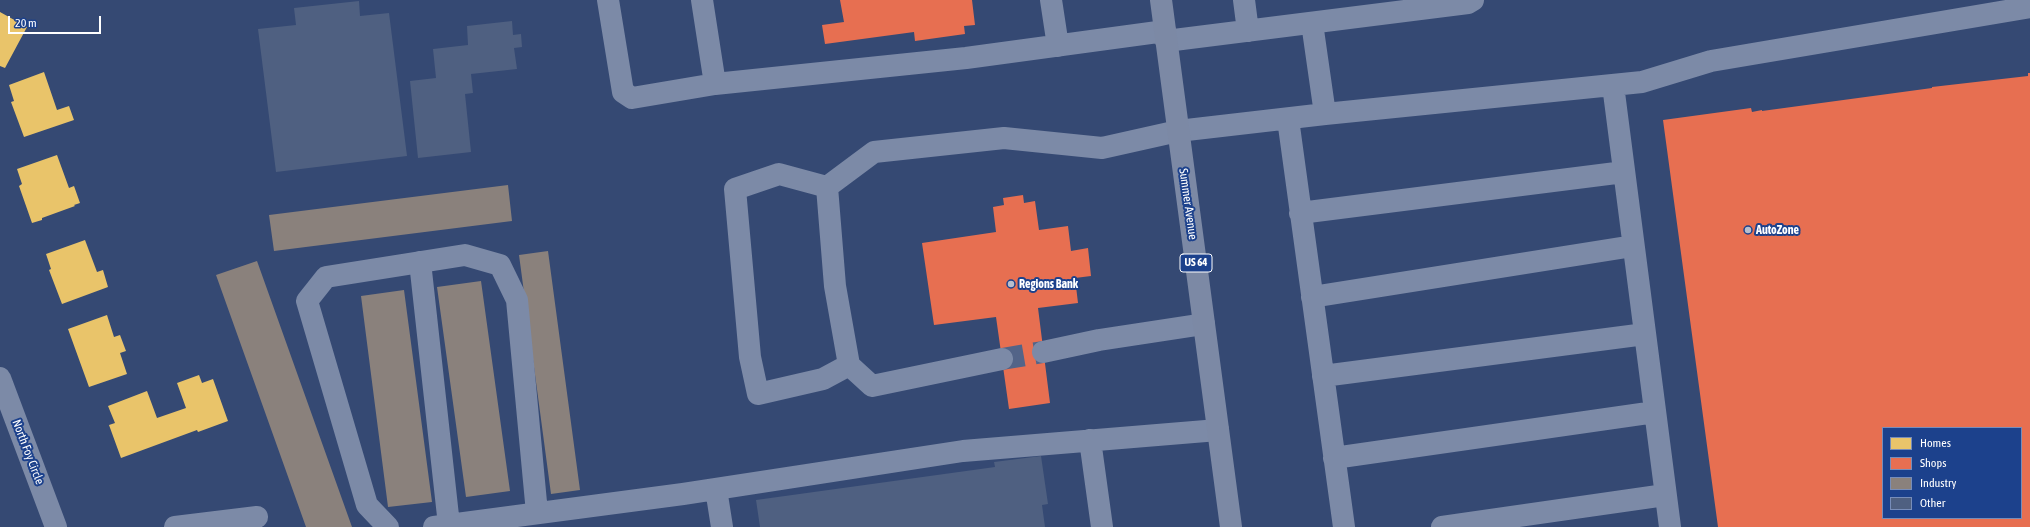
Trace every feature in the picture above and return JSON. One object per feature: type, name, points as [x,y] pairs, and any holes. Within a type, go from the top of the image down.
[{"type":"main road","name":"Summer Avenue","points":[[1161,0],[1231,527]]},
{"type":"street","points":[[608,0],[623,92],[632,98],[714,84],[892,67],[1058,46],[1165,36],[1248,31],[1471,1]]},
{"type":"street","points":[[702,0],[714,84]]},
{"type":"street","points":[[1051,0],[1058,46]]},
{"type":"street","points":[[1244,0],[1248,31]]},
{"type":"street","points":[[827,187],[874,152],[1004,138],[1102,148],[1178,131],[1325,114],[1642,82],[1711,61],[2030,7]]},
{"type":"street","points":[[1312,23],[1325,114]]},
{"type":"street","points":[[1612,85],[1670,527]]},
{"type":"street","points":[[1288,119],[1344,527]]},
{"type":"street","points":[[1300,213],[1624,172]]},
{"type":"street","points":[[827,187],[779,174],[735,188],[750,357],[758,394],[823,379],[849,365]]},
{"type":"street","points":[[827,187],[835,286],[849,365],[872,386],[1002,359]]},
{"type":"street","points":[[1312,297],[1633,246]]},
{"type":"street","points":[[388,527],[367,505],[307,301],[326,277],[465,255],[500,265],[517,300],[538,513]]},
{"type":"street","points":[[420,262],[442,526],[716,489],[964,450],[1218,430]]},
{"type":"street","points":[[1043,352],[1099,340],[1204,324]]},
{"type":"street","points":[[1323,376],[1645,334]]},
{"type":"street","name":"North Foy Circle","points":[[0,378],[56,527]]},
{"type":"street","points":[[1334,458],[1655,412]]},
{"type":"street","points":[[1090,440],[1102,527]]},
{"type":"street","points":[[716,489],[722,527]]},
{"type":"street","points":[[1442,527],[1666,495]]},
{"type":"street","points":[[175,527],[257,517]]},
{"type":"building: Homes","points":[[0,12],[27,27],[5,68],[0,66]]},
{"type":"building: Homes","points":[[44,72],[57,110],[69,106],[74,120],[24,137],[11,102],[14,101],[9,85]]},
{"type":"building: Homes","points":[[57,155],[69,188],[74,186],[80,203],[32,223],[19,186],[22,184],[17,169]]},
{"type":"building: Homes","points":[[85,240],[97,272],[103,270],[108,287],[62,304],[49,270],[51,269],[46,254]]},
{"type":"building: Homes","points":[[107,315],[114,337],[120,335],[126,351],[120,353],[127,374],[89,387],[68,329]]},
{"type":"building: Homes","points":[[199,375],[202,383],[213,379],[228,421],[198,432],[197,430],[121,458],[109,425],[115,423],[108,406],[147,391],[157,418],[186,408],[177,383]]},
{"type":"building: Shops","points":[[840,0],[972,0],[975,25],[964,26],[965,34],[915,41],[914,32],[825,44],[822,25],[844,22]]},
{"type":"building: Shops","points":[[2028,73],[2030,73],[2030,527],[1718,527],[1663,120],[1751,108],[1752,112],[1762,111],[1932,87],[2028,76]]},
{"type":"building: Shops","points":[[1023,195],[1024,203],[1035,201],[1039,230],[1068,226],[1071,251],[1088,248],[1091,276],[1075,278],[1078,303],[1038,308],[1050,403],[1009,409],[996,317],[934,325],[922,243],[996,232],[993,207],[1004,205],[1003,198]]},
{"type":"building: Industry","points":[[508,185],[512,221],[274,251],[269,215]]},
{"type":"building: Industry","points":[[548,251],[580,490],[551,494],[519,255]]},
{"type":"building: Industry","points":[[257,261],[352,527],[306,527],[216,275]]},
{"type":"building: Industry","points":[[481,281],[510,491],[466,497],[437,287]]},
{"type":"building: Industry","points":[[404,290],[432,502],[388,507],[361,296]]},
{"type":"building: Other","points":[[359,1],[360,16],[389,13],[407,156],[276,172],[258,29],[296,25],[294,8]]},
{"type":"building: Other","points":[[512,21],[513,35],[521,34],[522,47],[514,48],[517,69],[471,74],[473,93],[465,94],[471,152],[418,158],[410,81],[436,78],[433,49],[468,45],[467,26]]},
{"type":"building: Other","points":[[1041,456],[1048,504],[1042,505],[1045,527],[760,527],[756,500],[995,467],[994,462]]},
{"type":"tunnel","points":[[1002,359],[1043,352]]},
{"type":"place","name":"AutoZone","points":[[1748,230]]},
{"type":"place","name":"Regions Bank","points":[[1011,284]]}]
